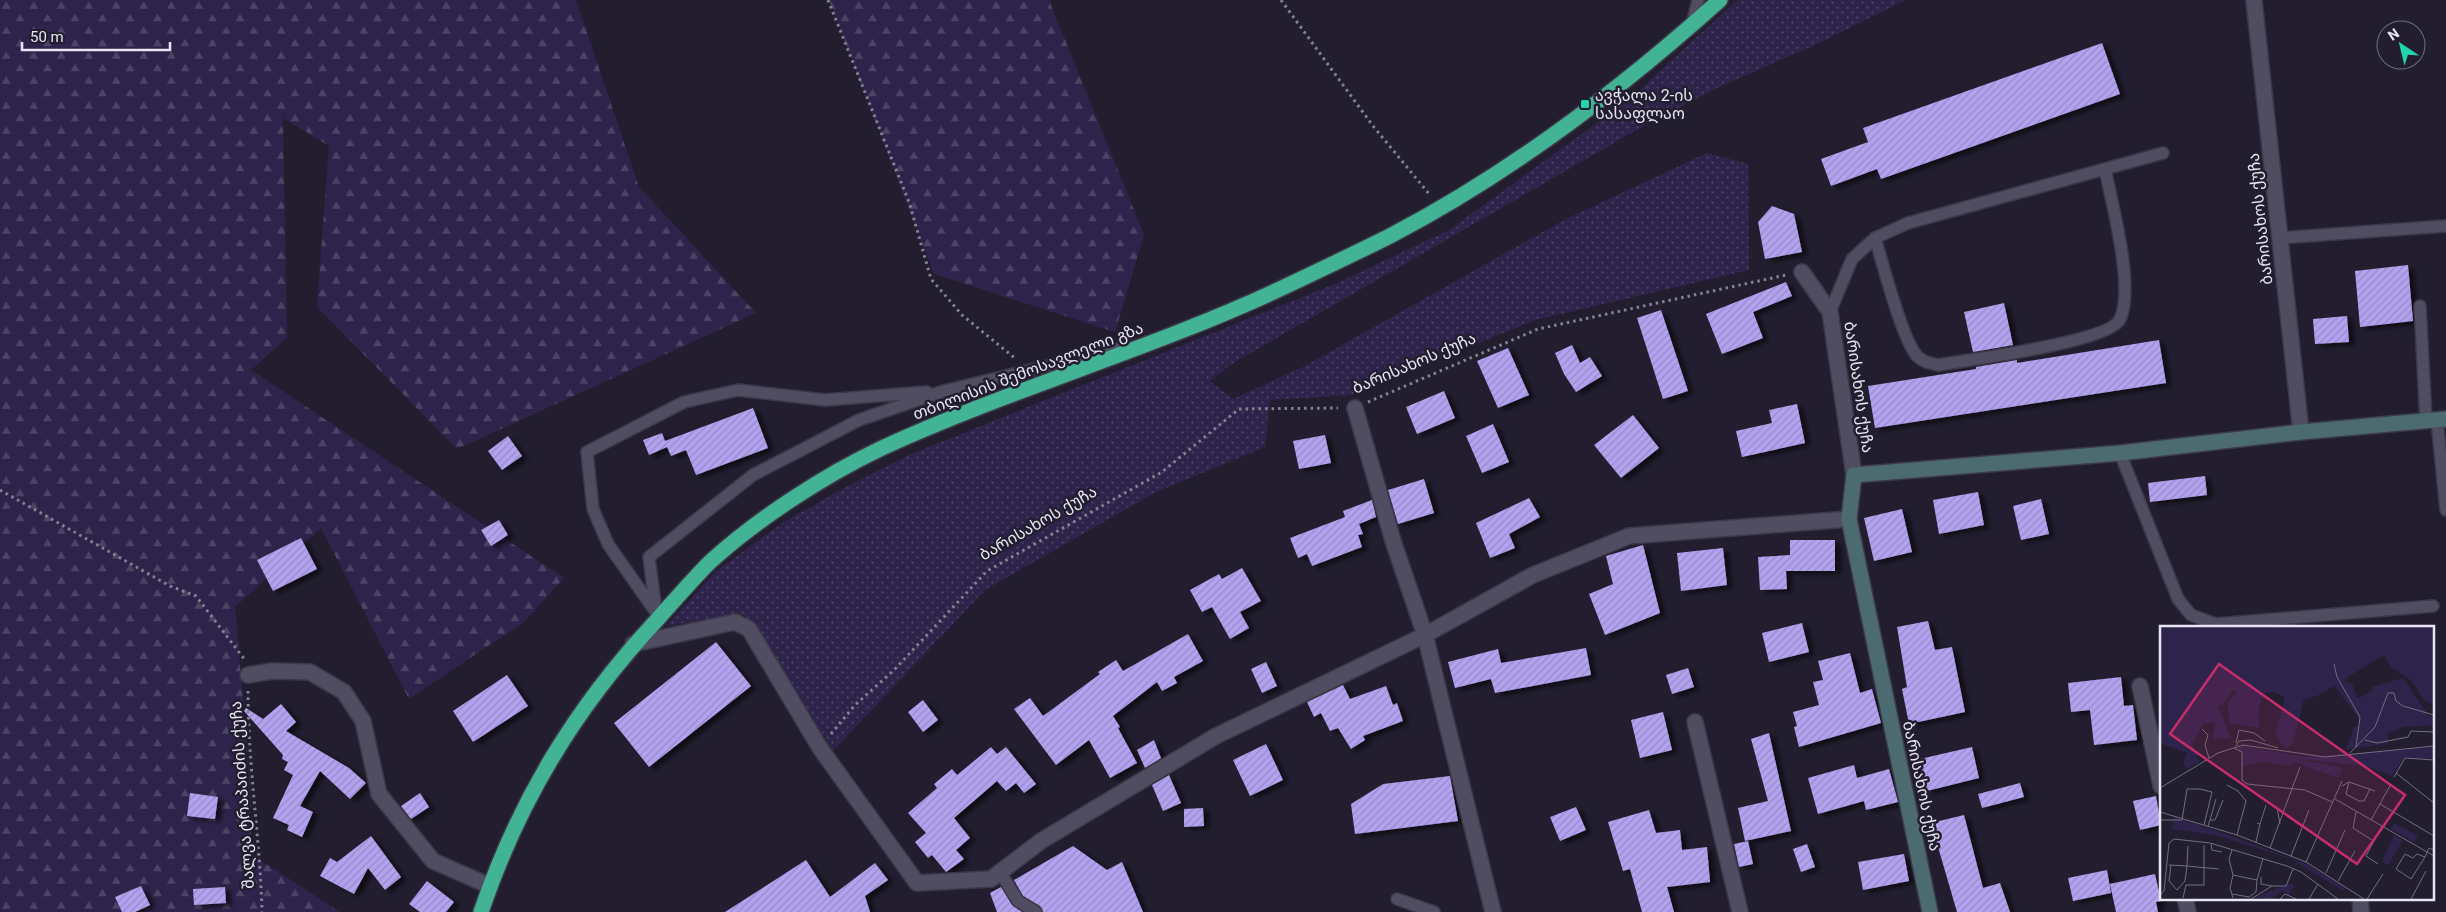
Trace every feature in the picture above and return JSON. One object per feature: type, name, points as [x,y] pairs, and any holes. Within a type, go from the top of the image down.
[{"type":"highway","name":"თბილისის შემოსავლელი გზა","points":[[481,912],[490,886],[535,787],[556,750],[592,695],[657,615],[684,588],[715,558],[791,499],[880,449],[1278,290],[1391,235],[1506,166],[1611,91],[1720,0]]},
{"type":"street","name":"ბარისახოს ქუჩა","points":[[2254,1],[2301,432]]},
{"type":"street","name":"ბარისახოს ქუჩა","points":[[1802,272],[1830,312],[1854,476],[1849,519],[1930,912]]},
{"type":"street","points":[[1355,408],[1393,541],[1424,635],[1493,912]]},
{"type":"street","name":"ბარისახოს ქუჩა","points":[[1854,476],[2120,453],[2301,432],[2436,420]]},
{"type":"street","points":[[633,644],[735,622],[749,630],[820,748],[917,883],[990,879],[1041,841],[1216,736],[1424,635],[1533,575],[1629,536],[1849,519]]},
{"type":"street","points":[[248,676],[272,671],[310,672],[344,692],[364,721],[379,794],[432,861],[490,886]]},
{"type":"street","points":[[2140,686],[2160,781]]},
{"type":"street","points":[[1695,722],[1740,912]]},
{"type":"lane","points":[[1692,25],[1698,0]]},
{"type":"lane","points":[[1830,312],[1852,259],[1875,238],[1908,223],[2162,153]]},
{"type":"lane","points":[[1875,238],[1907,338],[1916,354],[1924,362],[1938,365],[2076,341],[2111,329],[2120,321],[2124,307],[2125,274],[2105,169]]},
{"type":"lane","points":[[2279,238],[2446,226]]},
{"type":"lane","points":[[2420,306],[2446,510]]},
{"type":"lane","points":[[657,615],[649,557],[753,475],[859,420],[944,391],[1031,371],[1168,335]]},
{"type":"lane","points":[[657,615],[608,544],[593,510],[586,452],[684,402],[738,390],[825,400],[944,391]]},
{"type":"lane","points":[[2120,453],[2178,599],[2191,615],[2216,624],[2433,606]]},
{"type":"lane","points":[[1000,872],[1018,901],[1036,912]]},
{"type":"lane","points":[[1398,899],[1434,912]]},
{"type":"path","points":[[828,0],[909,202],[931,279],[962,315],[1031,371]]},
{"type":"path","points":[[1281,0],[1373,126],[1440,207]]},
{"type":"path","name":"ბარისახოს ქუჩა","points":[[820,748],[855,705],[894,670],[987,570],[1162,472],[1239,409],[1355,408],[1538,329],[1802,272]]},
{"type":"path","name":"შალვა ტრაპაიძის ქუჩა","points":[[0,490],[170,586],[196,596],[245,659],[248,676],[248,733],[260,858],[262,912]]},
{"type":"green space","points":[[0,0],[576,0],[639,187],[756,313],[457,449],[317,307],[329,146],[283,118],[287,338],[251,370],[564,578],[524,622],[409,699],[321,528],[235,607],[251,793],[251,854],[340,912],[0,912]]},
{"type":"green space","points":[[829,0],[1049,0],[1144,235],[1115,332],[934,274]]},
{"type":"green space","points":[[1737,0],[1906,0],[1817,44],[1719,87],[1638,129],[1230,365],[1210,381],[1233,399],[1305,366],[1564,220],[1707,153],[1748,164],[1749,270],[1535,320],[1351,395],[1270,400],[1265,447],[1154,493],[985,590],[833,751],[755,624],[725,617],[666,626],[716,571],[784,522],[846,487],[907,456],[1335,284],[1449,230],[1629,100]]},
{"type":"building","points":[[2102,43],[2120,94],[1881,179],[1877,169],[1831,186],[1821,159],[1868,142],[1863,128]]},
{"type":"building","points":[[1772,206],[1794,214],[1802,252],[1765,259],[1758,222]]},
{"type":"building","points":[[2408,265],[2413,321],[2360,327],[2355,271]]},
{"type":"building","points":[[1786,282],[1792,296],[1753,312],[1763,338],[1722,354],[1706,314]]},
{"type":"building","points":[[2004,303],[2013,345],[1973,352],[1964,312]]},
{"type":"building","points":[[1661,310],[1688,391],[1663,399],[1637,318]]},
{"type":"building","points":[[2347,316],[2349,342],[2315,344],[2313,319]]},
{"type":"building","points":[[2159,340],[2166,383],[1875,428],[1868,386],[1976,369],[1976,367],[2017,360],[2017,363]]},
{"type":"building","points":[[1572,345],[1580,363],[1590,357],[1602,376],[1576,392],[1564,374],[1555,353]]},
{"type":"building","points":[[1508,348],[1529,395],[1498,408],[1477,361]]},
{"type":"building","points":[[1444,391],[1455,418],[1417,434],[1406,407]]},
{"type":"building","points":[[1797,404],[1805,443],[1742,457],[1736,431],[1772,423],[1769,410]]},
{"type":"building","points":[[753,408],[768,448],[696,475],[686,450],[671,456],[667,447],[649,455],[643,440],[662,433],[665,441]]},
{"type":"building","points":[[1633,415],[1659,448],[1621,478],[1594,445]]},
{"type":"building","points":[[1493,424],[1509,462],[1482,473],[1466,436]]},
{"type":"building","points":[[1325,435],[1331,463],[1299,469],[1293,441]]},
{"type":"building","points":[[508,436],[522,456],[502,470],[488,451]]},
{"type":"building","points":[[2205,476],[2207,495],[2150,502],[2148,483]]},
{"type":"building","points":[[1424,479],[1434,513],[1398,524],[1388,490]]},
{"type":"building","points":[[1978,492],[1984,525],[1939,534],[1933,500]]},
{"type":"building","points":[[1529,498],[1540,517],[1509,534],[1515,548],[1490,558],[1476,523]]},
{"type":"building","points":[[2041,499],[2049,534],[2021,540],[2013,506]]},
{"type":"building","points":[[1372,500],[1376,517],[1359,524],[1363,534],[1358,535],[1362,547],[1312,566],[1307,554],[1298,558],[1290,538],[1345,517],[1343,511]]},
{"type":"building","points":[[1902,509],[1912,552],[1874,561],[1864,518]]},
{"type":"building","points":[[499,520],[508,535],[491,546],[481,530]]},
{"type":"building","points":[[301,538],[317,569],[273,591],[257,560]]},
{"type":"building","points":[[1790,540],[1835,540],[1835,571],[1786,571],[1787,589],[1760,590],[1758,557],[1790,555]]},
{"type":"building","points":[[1643,545],[1660,613],[1605,635],[1589,594],[1613,584],[1606,556]]},
{"type":"building","points":[[1723,548],[1727,585],[1681,591],[1677,553]]},
{"type":"building","points":[[1242,568],[1261,601],[1240,612],[1249,628],[1230,639],[1212,607],[1202,612],[1190,590],[1219,574],[1222,579]]},
{"type":"building","points":[[1928,621],[1935,650],[1952,647],[1965,712],[1909,724],[1902,689],[1907,687],[1897,627]]},
{"type":"building","points":[[1802,623],[1809,652],[1769,662],[1762,633]]},
{"type":"building","points":[[1188,634],[1203,661],[1174,677],[1177,683],[1162,691],[1157,682],[1113,716],[1137,763],[1110,778],[1089,740],[1056,765],[1014,709],[1030,698],[1043,716],[1116,660],[1123,671]]},
{"type":"building","points":[[716,642],[751,686],[649,767],[614,723]]},
{"type":"building","points":[[1586,648],[1591,675],[1495,693],[1491,679],[1455,688],[1448,662],[1498,649],[1501,663]]},
{"type":"building","points":[[1850,653],[1860,693],[1872,689],[1881,723],[1799,747],[1794,727],[1797,726],[1793,712],[1819,705],[1813,682],[1823,680],[1818,661]]},
{"type":"building","points":[[1266,662],[1277,686],[1262,693],[1251,669]]},
{"type":"building","points":[[1688,668],[1694,687],[1672,694],[1666,675]]},
{"type":"building","points":[[507,675],[528,706],[473,742],[453,711]]},
{"type":"building","points":[[2121,677],[2124,706],[2133,705],[2137,740],[2094,745],[2090,710],[2071,712],[2068,683]]},
{"type":"building","points":[[1343,685],[1350,699],[1386,686],[1393,705],[1397,703],[1403,721],[1363,736],[1365,740],[1351,749],[1338,728],[1330,731],[1321,713],[1314,717],[1307,702]]},
{"type":"building","points":[[923,700],[938,720],[923,732],[908,712]]},
{"type":"building","points":[[281,704],[296,722],[286,731],[349,768],[366,783],[350,799],[320,771],[300,806],[313,812],[302,837],[287,830],[289,825],[273,818],[293,775],[284,770],[288,762],[282,759],[283,755],[244,711],[246,708],[263,719]]},
{"type":"building","points":[[1663,712],[1672,750],[1640,758],[1631,720]]},
{"type":"building","points":[[1769,733],[1791,831],[1745,841],[1738,808],[1768,801],[1751,739]]},
{"type":"building","points":[[1154,740],[1161,758],[1145,768],[1137,750]]},
{"type":"building","points":[[1266,744],[1283,780],[1250,796],[1233,760]]},
{"type":"building","points":[[991,747],[997,754],[1006,747],[1036,784],[1024,793],[1016,783],[1006,791],[997,781],[954,818],[970,838],[956,850],[964,859],[946,872],[932,855],[928,858],[915,842],[926,833],[908,813],[937,788],[934,784],[952,769],[957,775]]},
{"type":"building","points":[[1972,747],[1979,778],[1927,791],[1920,759]]},
{"type":"building","points":[[1854,765],[1857,778],[1889,769],[1898,802],[1866,810],[1864,801],[1818,814],[1808,778]]},
{"type":"building","points":[[1169,775],[1181,803],[1163,811],[1152,785]]},
{"type":"building","points":[[1450,776],[1458,821],[1355,834],[1351,804],[1383,784]]},
{"type":"building","points":[[2020,783],[2024,797],[1982,808],[1978,794]]},
{"type":"building","points":[[190,793],[218,797],[215,819],[187,816]]},
{"type":"building","points":[[420,793],[429,807],[411,819],[401,806]]},
{"type":"building","points":[[2156,796],[2160,825],[2140,830],[2133,801]]},
{"type":"building","points":[[1576,807],[1586,830],[1560,841],[1550,817]]},
{"type":"building","points":[[1203,808],[1204,826],[1184,827],[1184,809]]},
{"type":"building","points":[[1649,810],[1656,833],[1680,830],[1682,850],[1707,847],[1710,882],[1667,887],[1674,912],[1642,912],[1630,869],[1623,871],[1608,822]]},
{"type":"building","points":[[1964,815],[1983,888],[2000,883],[2010,912],[1957,912],[1931,823]]},
{"type":"building","points":[[371,836],[401,877],[385,890],[368,868],[354,894],[320,876],[330,858],[337,862]]},
{"type":"building","points":[[1748,841],[1753,864],[1739,867],[1734,844]]},
{"type":"building","points":[[1807,844],[1815,867],[1801,872],[1793,849]]},
{"type":"building","points":[[1073,846],[1107,870],[1122,862],[1143,912],[1043,912],[1040,906],[1023,896],[1014,880]]},
{"type":"building","points":[[1904,854],[1909,881],[1863,890],[1858,862]]},
{"type":"building","points":[[806,860],[830,897],[875,863],[888,880],[865,896],[870,912],[725,912]]},
{"type":"building","points":[[2107,870],[2111,893],[2073,901],[2068,878]]},
{"type":"building","points":[[2155,874],[2161,901],[2156,902],[2158,912],[2116,912],[2110,884]]},
{"type":"building","points":[[427,881],[454,902],[446,912],[420,912],[409,904]]},
{"type":"building","points":[[141,886],[150,905],[135,912],[122,912],[115,897]]},
{"type":"building","points":[[225,887],[226,903],[194,905],[193,889]]},
{"type":"building","points":[[1001,887],[1012,905],[1022,912],[997,912],[990,893]]},
{"type":"place","name":"ავჭალა 2-ის სასაფლაო","points":[[1585,104]]}]
